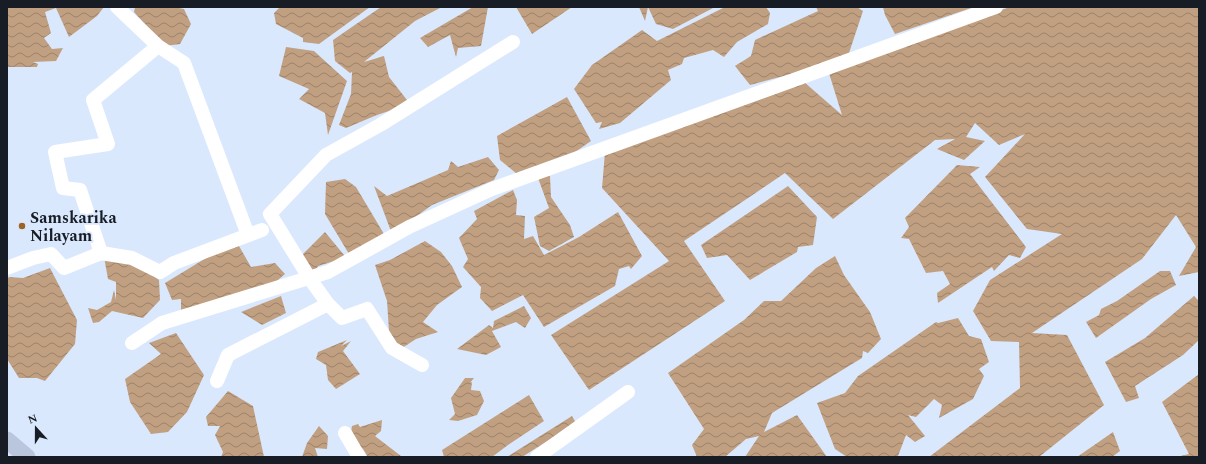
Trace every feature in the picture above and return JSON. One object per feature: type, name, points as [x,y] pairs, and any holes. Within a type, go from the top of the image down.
[{"type":"main road","points":[[7,440],[27,457]]},
{"type":"street","points":[[117,7],[158,46],[184,63],[248,236]]},
{"type":"street","points":[[132,343],[162,322],[310,279],[328,272],[409,227],[492,189],[996,7]]},
{"type":"street","points":[[422,365],[392,348],[367,310],[342,318],[328,304],[310,279],[270,214],[326,155],[380,125],[513,42]]},
{"type":"street","points":[[101,253],[80,190],[63,188],[55,152],[108,144],[93,100],[158,46]]},
{"type":"street","points":[[7,268],[33,258],[51,254],[64,268],[101,253],[132,258],[160,272],[174,263],[262,230]]},
{"type":"street","points":[[217,381],[228,355],[328,304]]},
{"type":"street","points":[[537,457],[628,392]]},
{"type":"street","points":[[344,433],[358,457]]},
{"type":"water","points":[[7,7],[104,7],[97,16],[69,37],[56,8],[45,12],[51,33],[44,38],[52,49],[63,48],[56,61],[33,62],[38,64],[37,67],[7,67]]},
{"type":"water","points":[[135,7],[174,7],[184,9],[191,24],[180,44],[165,46],[134,12]]},
{"type":"water","points":[[280,7],[370,7],[319,44],[303,42],[303,38],[276,24],[274,13]]},
{"type":"water","points":[[381,7],[442,7],[415,21],[364,62],[384,56],[389,77],[407,100],[401,107],[346,128],[339,125],[351,94],[352,72],[350,73],[335,61],[333,40]]},
{"type":"water","points":[[473,7],[488,7],[481,46],[458,48],[456,57],[450,35],[428,47],[420,38]]},
{"type":"water","points":[[516,7],[572,7],[532,34]]},
{"type":"water","points":[[639,7],[648,7],[645,21]]},
{"type":"water","points":[[648,7],[715,7],[673,29],[656,24]]},
{"type":"water","points":[[725,7],[766,7],[770,13],[768,24],[737,42],[724,57],[713,50],[684,58],[682,64],[668,70],[671,80],[620,123],[599,129],[602,122],[596,123],[574,89],[592,65],[642,30],[657,41]]},
{"type":"water","points":[[816,7],[857,7],[863,11],[848,56],[829,64],[750,85],[735,66],[751,56],[755,40],[818,11]]},
{"type":"water","points":[[883,7],[974,7],[895,34],[885,15]]},
{"type":"water","points":[[1010,7],[1199,7],[1199,272],[1179,276],[1196,247],[1176,215],[1142,259],[1032,333],[1067,335],[1104,405],[1039,457],[929,457],[1020,388],[1019,342],[991,341],[973,311],[990,280],[1062,234],[1027,229],[985,177],[1025,134],[999,145],[975,123],[966,137],[985,141],[964,160],[937,149],[955,139],[935,140],[833,219],[785,173],[684,241],[725,301],[589,390],[551,335],[669,261],[602,188],[605,152],[804,82],[842,115],[828,70]]},
{"type":"water","points":[[286,47],[314,51],[347,81],[328,135],[325,113],[299,99],[309,89],[279,76]]},
{"type":"water","points":[[567,97],[591,141],[571,155],[517,174],[500,160],[497,136]]},
{"type":"water","points":[[488,157],[499,170],[494,180],[432,205],[392,234],[374,186],[387,196],[448,170],[451,161],[458,167]]},
{"type":"water","points":[[957,165],[980,167],[970,174],[1026,247],[1020,258],[1009,255],[994,271],[992,267],[938,303],[937,293],[950,284],[943,271],[926,273],[909,239],[901,238],[909,227],[905,218]]},
{"type":"water","points":[[540,175],[550,176],[551,197],[570,225],[574,237],[549,251],[540,246],[534,217],[549,208],[538,178]]},
{"type":"water","points":[[345,179],[356,187],[384,234],[349,254],[325,214],[326,182]]},
{"type":"water","points":[[788,186],[817,217],[813,245],[798,247],[797,252],[750,280],[727,255],[707,258],[701,245]]},
{"type":"water","points":[[513,190],[517,200],[516,215],[525,216],[524,239],[533,236],[544,255],[579,237],[618,212],[642,256],[631,269],[629,266],[619,269],[615,286],[544,327],[523,295],[492,311],[480,298],[481,287],[463,267],[468,259],[459,238],[477,219],[474,211]]},
{"type":"water","points":[[325,232],[344,255],[351,256],[318,266],[314,273],[302,255]]},
{"type":"water","points":[[425,241],[441,252],[452,266],[462,287],[437,305],[423,322],[438,332],[416,339],[399,350],[389,331],[387,301],[375,265],[390,260]]},
{"type":"water","points":[[239,246],[251,267],[275,263],[285,274],[265,291],[181,310],[181,299],[172,300],[165,283],[216,252]]},
{"type":"water","points":[[835,256],[844,275],[870,312],[881,339],[868,353],[863,351],[862,358],[772,413],[764,432],[797,415],[827,457],[745,457],[759,436],[746,439],[725,457],[697,457],[692,445],[704,429],[668,373],[744,320],[764,301],[781,301],[816,268]]},
{"type":"water","points":[[104,257],[139,265],[159,280],[160,300],[143,318],[112,311],[99,322],[93,323],[88,308],[97,310],[111,302],[114,290],[116,300],[116,282],[108,279]]},
{"type":"water","points":[[50,268],[77,320],[75,344],[45,381],[37,378],[19,378],[7,359],[7,278],[23,278]]},
{"type":"water","points":[[1160,271],[1170,271],[1176,285],[1151,299],[1096,338],[1086,322],[1099,315],[1101,309],[1117,301]]},
{"type":"water","points":[[281,296],[286,313],[262,325],[241,312]]},
{"type":"water","points":[[1194,296],[1199,301],[1199,340],[1183,355],[1135,386],[1139,398],[1126,402],[1105,362],[1145,338]]},
{"type":"water","points":[[524,306],[531,318],[525,328],[516,322],[492,331],[501,347],[486,355],[457,349],[489,325],[493,328],[494,321]]},
{"type":"water","points":[[958,318],[969,336],[981,339],[989,362],[979,369],[984,376],[973,399],[939,418],[942,405],[934,399],[916,417],[908,415],[925,436],[915,442],[906,435],[898,456],[847,457],[835,449],[817,403],[845,393],[858,376],[936,322],[938,323]]},
{"type":"water","points":[[176,333],[204,375],[187,412],[168,432],[151,434],[130,402],[125,379],[161,354],[149,343]]},
{"type":"water","points":[[347,340],[341,346],[351,341],[343,351],[360,374],[336,389],[328,380],[326,365],[316,359],[318,352]]},
{"type":"water","points":[[1199,374],[1199,457],[1176,457],[1189,454],[1162,402]]},
{"type":"water","points":[[465,378],[474,378],[470,383],[472,382],[471,390],[480,391],[484,401],[477,415],[458,421],[449,420],[455,414],[451,398]]},
{"type":"water","points":[[228,391],[253,406],[264,457],[221,457],[223,452],[215,435],[220,426],[208,426],[206,417]]},
{"type":"water","points":[[529,395],[544,421],[492,457],[444,457],[442,450]]},
{"type":"water","points":[[572,416],[576,423],[522,457],[507,457]]},
{"type":"water","points":[[382,420],[381,431],[375,436],[401,456],[434,456],[368,457],[363,449],[350,438],[352,426],[358,424],[360,427]]},
{"type":"water","points":[[319,426],[328,436],[327,449],[315,448],[318,457],[302,457],[307,443]]},
{"type":"water","points":[[1113,432],[1120,451],[1112,457],[1077,457]]},
{"type":"place","name":"Samskarika Nilayam","points":[[22,226]]}]
